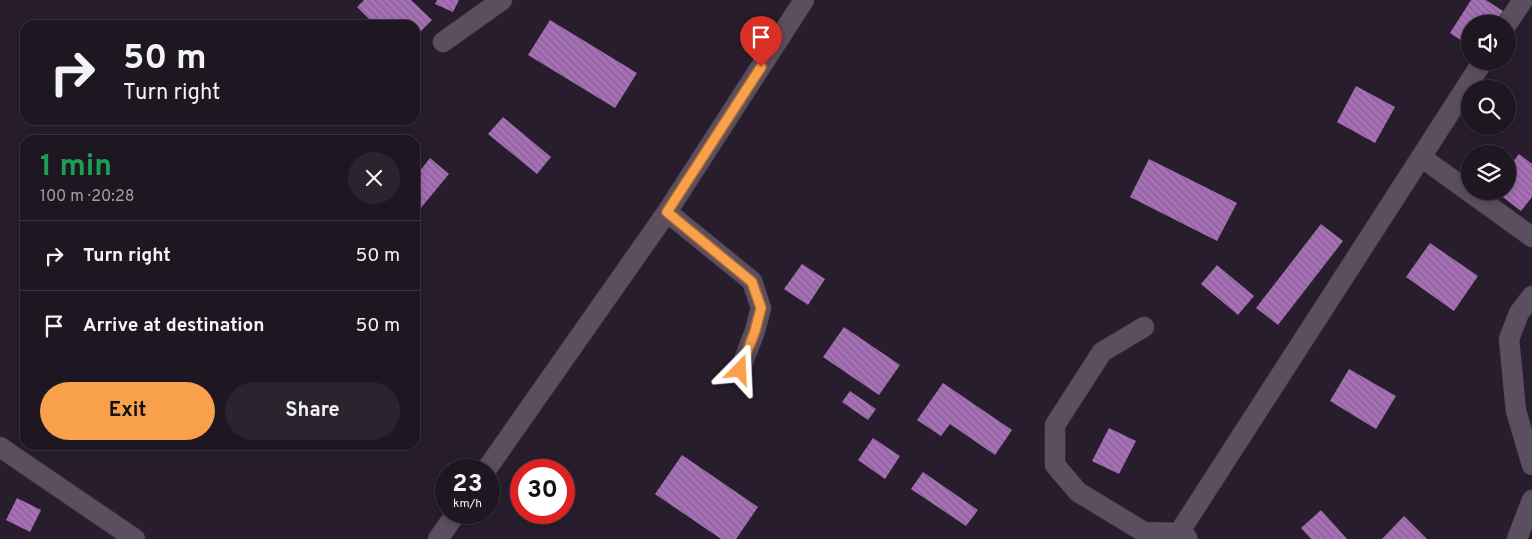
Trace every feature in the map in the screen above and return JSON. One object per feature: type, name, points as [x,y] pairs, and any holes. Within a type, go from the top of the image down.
[{"type":"street","points":[[443,42],[502,0]]},
{"type":"street","points":[[494,459],[667,212],[804,0]]},
{"type":"street","points":[[1513,15],[1523,0]]},
{"type":"street","points":[[1144,327],[1102,352],[1096,360],[1055,425],[1055,465],[1078,492],[1144,532],[1181,537],[1477,70]]},
{"type":"street","points":[[1421,157],[1532,237]]},
{"type":"street","points":[[667,212],[752,282],[761,308],[755,331],[740,370]]},
{"type":"street","points":[[1532,296],[1518,313],[1509,339],[1516,411],[1532,465]]},
{"type":"street","points":[[0,447],[134,539]]},
{"type":"street","points":[[1517,539],[1532,500]]},
{"type":"street","points":[[438,539],[449,524]]},
{"type":"building","points":[[364,0],[411,0],[432,20],[420,32],[420,20],[370,20],[357,7]]},
{"type":"building","points":[[437,0],[459,0],[453,12],[435,4]]},
{"type":"building","points":[[1471,0],[1486,0],[1503,11],[1500,15],[1461,15]]},
{"type":"building","points":[[1461,16],[1461,40],[1450,33]]},
{"type":"building","points":[[550,20],[637,73],[615,108],[528,55]]},
{"type":"building","points":[[1356,86],[1395,107],[1375,143],[1337,122]]},
{"type":"building","points":[[503,117],[551,157],[537,174],[488,134]]},
{"type":"building","points":[[1519,154],[1532,164],[1532,197],[1521,211],[1507,200],[1516,200],[1516,158]]},
{"type":"building","points":[[430,158],[449,174],[420,209],[420,171]]},
{"type":"building","points":[[1149,159],[1237,203],[1217,241],[1130,197]]},
{"type":"building","points":[[1321,224],[1343,241],[1278,325],[1256,308]]},
{"type":"building","points":[[1430,243],[1478,276],[1454,311],[1406,277]]},
{"type":"building","points":[[802,264],[825,279],[808,305],[784,289]]},
{"type":"building","points":[[1217,265],[1254,296],[1238,315],[1201,284]]},
{"type":"building","points":[[844,327],[900,365],[879,395],[823,357]]},
{"type":"building","points":[[1349,369],[1396,396],[1376,429],[1330,401]]},
{"type":"building","points":[[943,383],[1012,430],[995,455],[950,424],[941,436],[917,420]]},
{"type":"building","points":[[850,391],[876,409],[868,420],[842,402]]},
{"type":"building","points":[[1109,428],[1136,441],[1119,474],[1092,461]]},
{"type":"building","points":[[873,438],[900,456],[885,479],[858,460]]},
{"type":"building","points":[[682,455],[758,507],[736,539],[721,539],[655,494]]},
{"type":"building","points":[[923,472],[978,510],[966,526],[911,489]]},
{"type":"building","points":[[17,498],[41,510],[30,532],[6,520]]},
{"type":"building","points":[[1321,510],[1347,539],[1311,539],[1301,528]]},
{"type":"building","points":[[1404,516],[1427,539],[1382,539]]},
{"type":"route","points":[[740,370],[755,331],[761,308],[752,282],[667,212],[761,67]]}]
